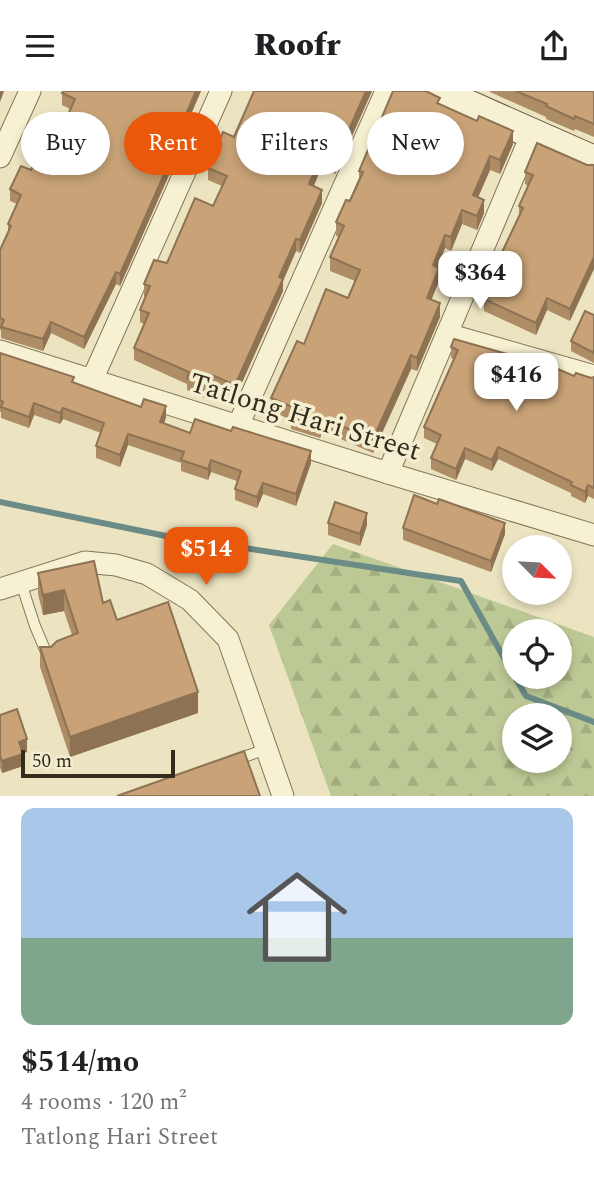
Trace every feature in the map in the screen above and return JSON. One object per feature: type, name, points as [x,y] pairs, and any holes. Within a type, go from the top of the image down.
[{"type":"street","points":[[0,157],[30,91]]},
{"type":"street","points":[[92,380],[221,91]]},
{"type":"street","points":[[237,426],[386,91]]},
{"type":"street","points":[[436,91],[594,161]]},
{"type":"street","points":[[388,473],[532,133]]},
{"type":"street","points":[[447,334],[594,376]]},
{"type":"street","name":"Tatlong Hari Street","points":[[0,351],[594,535]]},
{"type":"street","points":[[0,589],[85,562],[116,565],[147,574],[190,600],[228,639],[283,796]]},
{"type":"lane","points":[[21,583],[49,660]]},
{"type":"lane","points":[[217,766],[266,750]]},
{"type":"green space","points":[[333,544],[543,619],[502,619],[502,689],[572,689],[572,629],[594,637],[594,796],[331,796],[269,625]]},
{"type":"building","points":[[196,91],[187,112],[124,112],[124,175],[164,175],[120,274],[116,272],[84,337],[51,322],[43,339],[1,327],[4,320],[0,318],[0,250],[21,195],[10,189],[21,166],[21,175],[110,175],[110,112],[69,112],[75,99],[62,93]]},
{"type":"building","points":[[254,91],[366,91],[353,120],[353,112],[245,112]]},
{"type":"building","points":[[393,91],[426,91],[440,98],[437,103],[457,112],[384,112]]},
{"type":"building","points":[[516,91],[594,91],[594,124],[575,116],[574,119]]},
{"type":"building","points":[[464,115],[477,121],[479,116],[513,131],[500,160],[490,156],[473,195],[484,200],[477,216],[462,210],[451,237],[445,235],[433,265],[439,268],[427,298],[440,303],[417,358],[411,355],[373,439],[322,418],[320,424],[291,415],[293,407],[271,398],[297,341],[304,344],[326,289],[348,298],[360,270],[330,257],[344,226],[336,222],[346,200],[350,201],[363,172],[359,171],[367,152],[367,175],[464,175]]},
{"type":"building","points":[[223,132],[234,137],[236,132],[236,175],[313,175],[309,184],[322,190],[300,240],[296,239],[279,277],[283,279],[235,385],[212,375],[207,386],[187,378],[189,372],[134,348],[149,313],[140,310],[150,286],[144,284],[154,260],[167,263],[195,198],[213,206],[227,176],[222,174],[222,134]]},
{"type":"building","points":[[537,143],[587,165],[594,165],[594,257],[570,309],[547,298],[536,323],[484,299],[499,266],[496,265],[523,208],[519,206],[533,175],[525,172]]},
{"type":"building","points":[[585,311],[594,315],[594,353],[571,341]]},
{"type":"building","points":[[454,339],[553,367],[574,376],[576,373],[594,377],[594,488],[588,485],[585,492],[571,485],[572,482],[498,447],[492,460],[465,448],[456,469],[431,458],[441,435],[424,427],[458,350],[451,347]]},
{"type":"building","points":[[0,353],[74,377],[72,382],[141,407],[144,399],[166,406],[160,422],[190,433],[195,419],[231,431],[233,427],[311,451],[296,494],[263,483],[257,497],[235,489],[241,471],[211,460],[208,469],[181,460],[184,452],[128,434],[120,455],[96,446],[104,423],[63,408],[60,413],[34,403],[29,417],[1,407]]},
{"type":"building","points":[[414,495],[437,504],[439,499],[505,523],[491,561],[403,528]]},
{"type":"building","points":[[335,502],[367,513],[360,534],[328,523]]},
{"type":"building","points":[[94,561],[103,603],[110,600],[117,620],[168,602],[198,692],[70,737],[40,647],[51,647],[57,641],[78,633],[64,590],[43,595],[38,573]]},
{"type":"building","points":[[17,709],[27,739],[19,742],[23,754],[2,761],[0,715]]},
{"type":"building","points":[[244,751],[260,796],[117,796]]},
{"type":"waterway","points":[[0,502],[166,536],[461,581],[502,654]]},
{"type":"waterway","points":[[522,689],[526,696],[594,722]]}]
